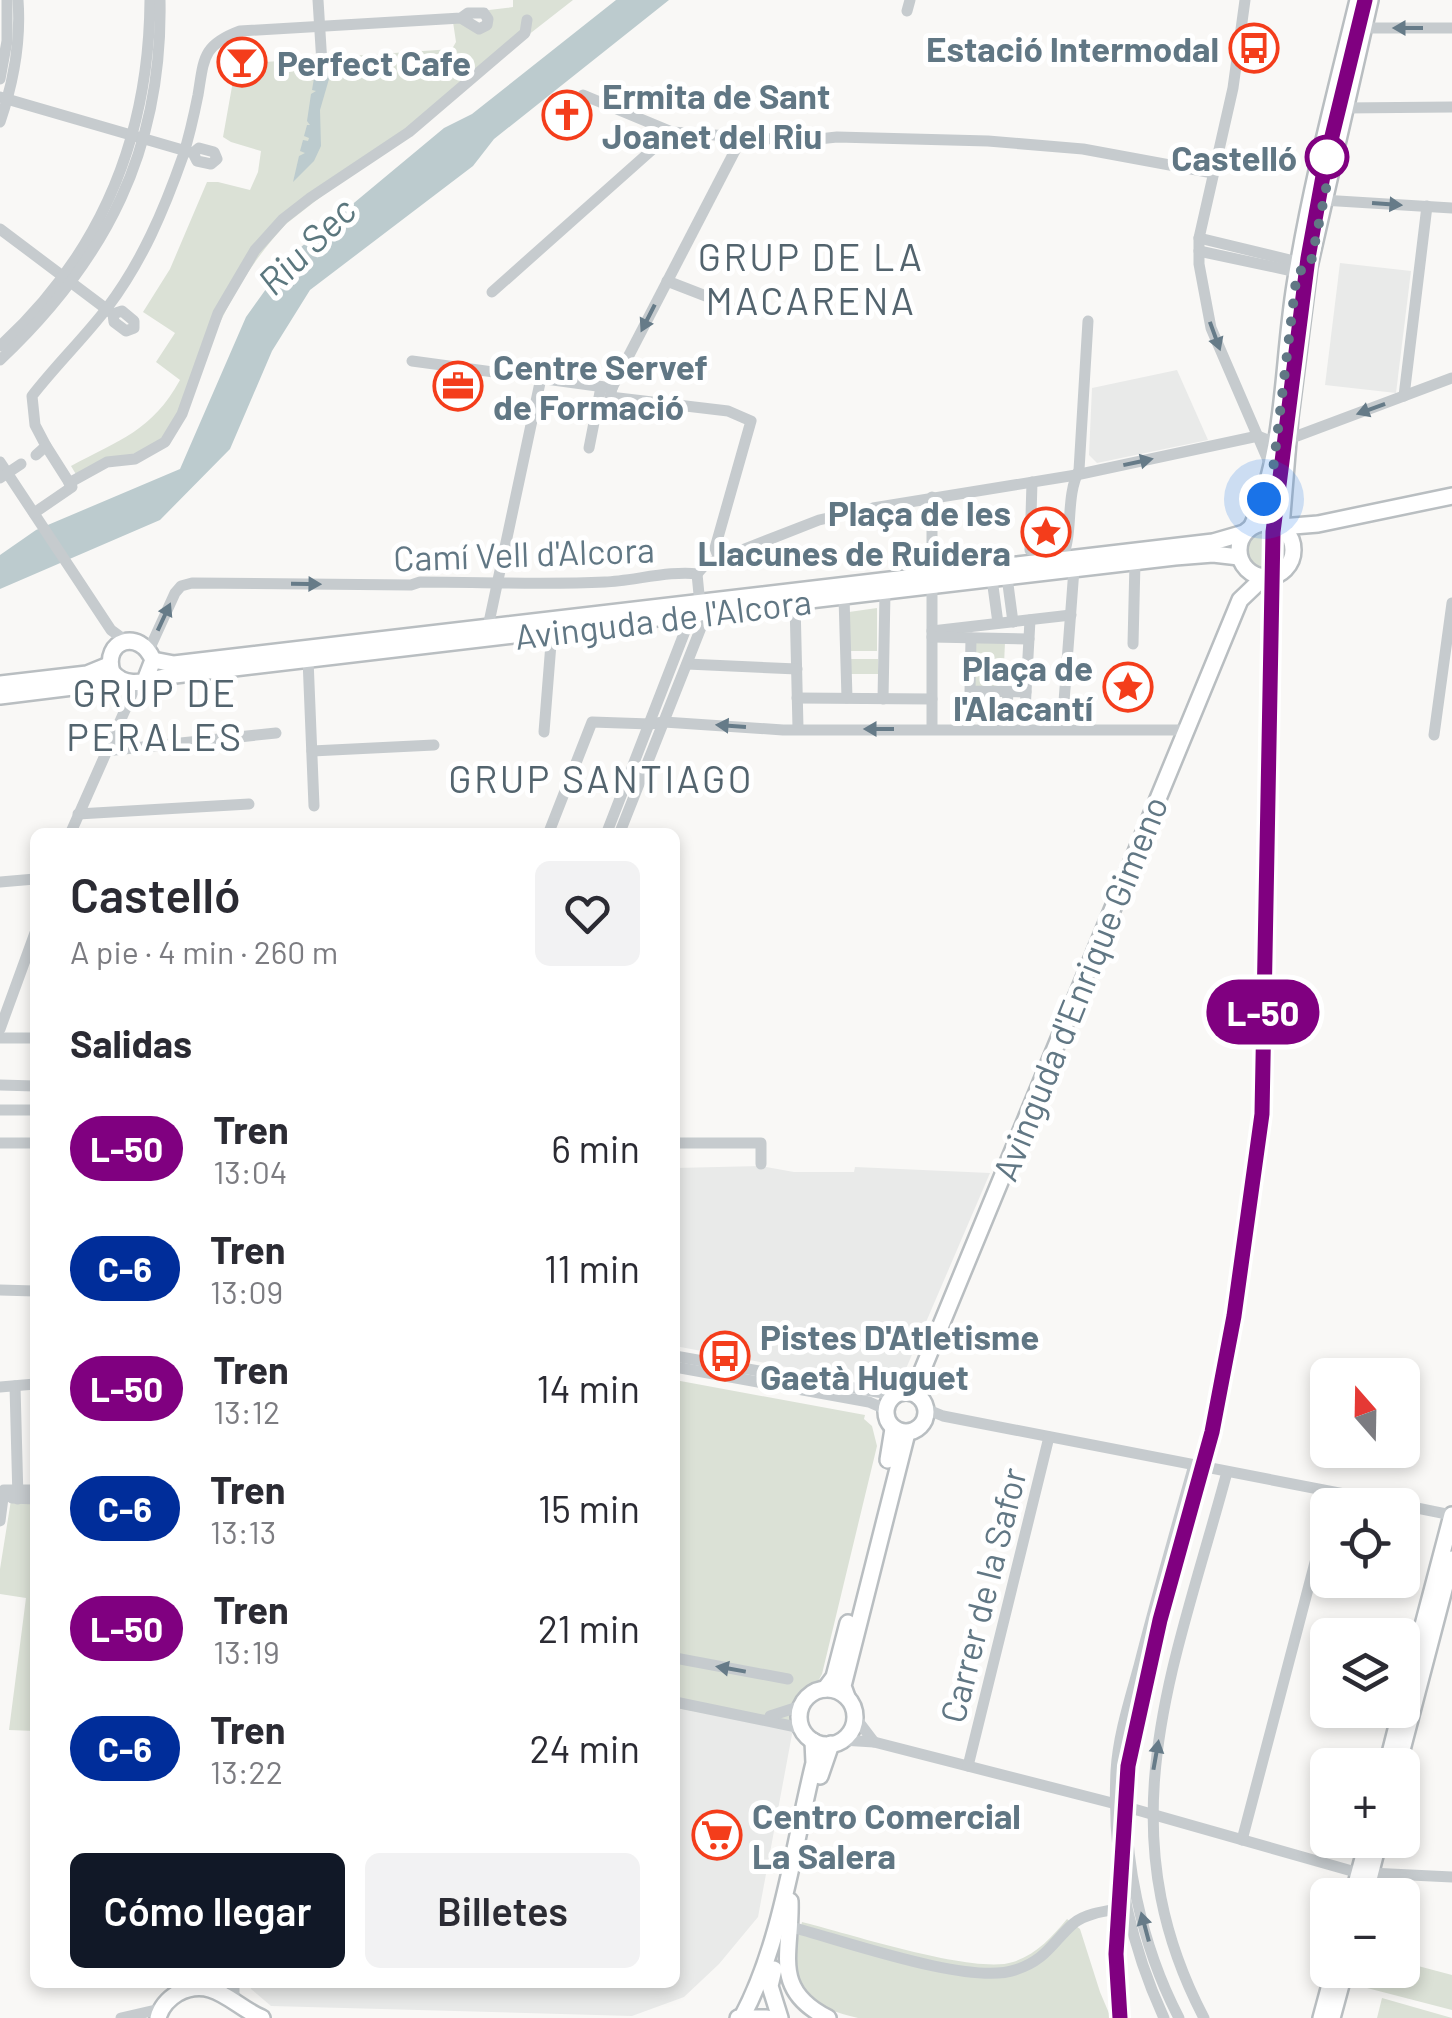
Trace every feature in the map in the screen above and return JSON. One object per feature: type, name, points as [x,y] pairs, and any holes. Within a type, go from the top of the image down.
[{"type":"main road","points":[[1293,545],[1282,527],[1284,435],[1310,197],[1358,0]]},
{"type":"main road","points":[[1302,267],[1370,0]]},
{"type":"main road","points":[[1284,435],[1273,470],[1238,544],[1241,561],[1252,574],[1264,577],[1282,572],[1288,566],[1293,545],[1318,524]]},
{"type":"main road","points":[[1248,529],[1267,522],[1282,527],[1318,524],[1452,496]]},
{"type":"main road","name":"Avinguda de l'Alcora","points":[[0,696],[552,631],[1070,558],[1222,541],[1248,529]]},
{"type":"main road","name":"Avinguda de l'Alcora","points":[[151,655],[174,664],[488,627],[844,597],[932,580],[999,578],[1070,558],[1134,562],[1213,554],[1241,561]]},
{"type":"main road","name":"Avinguda d'Enrique Gimeno","points":[[900,1431],[918,1429],[909,1403],[1240,600],[1241,561]]},
{"type":"main road","name":"Avinguda d'Enrique Gimeno","points":[[1240,600],[1264,577]]},
{"type":"main road","points":[[134,641],[151,655],[128,680],[120,645],[134,641]]},
{"type":"main road","name":"Avinguda de l'Alcora","points":[[0,684],[87,674],[128,680]]},
{"type":"main road","points":[[900,1431],[886,1420],[909,1403]]},
{"type":"main road","points":[[767,2018],[740,2017],[760,1982],[814,1763],[813,1741],[801,1728],[801,1706],[810,1694],[825,1689],[834,1677],[900,1431]]},
{"type":"main road","points":[[780,2018],[770,1986],[822,1765],[836,1742],[851,1730],[855,1717],[843,1686],[900,1431]]},
{"type":"main road","points":[[1420,1639],[1452,1515]]},
{"type":"main road","points":[[1402,1748],[1452,1560]]},
{"type":"main road","points":[[825,1689],[846,1697]]},
{"type":"main road","points":[[813,1741],[836,1742]]},
{"type":"main road","points":[[1365,1878],[1366,1858]]},
{"type":"main road","points":[[1362,1878],[1371,1858]]},
{"type":"main road","points":[[790,1901],[786,1968],[792,1988],[813,2010],[828,2018]]},
{"type":"main road","points":[[159,2014],[183,1990],[191,1988]]},
{"type":"main road","points":[[212,1988],[262,2018]]},
{"type":"main road","points":[[1321,2018],[1329,1988]]},
{"type":"main road","points":[[1332,2018],[1340,1988]]},
{"type":"street","points":[[0,79],[7,41],[7,0]]},
{"type":"street","points":[[0,122],[17,43],[18,0]]},
{"type":"street","points":[[138,137],[150,0]]},
{"type":"street","points":[[0,360],[99,244],[121,200],[158,77],[160,0]]},
{"type":"street","points":[[318,0],[322,64]]},
{"type":"street","points":[[1244,7],[1240,46],[1199,245],[1200,284],[1212,328],[1273,470]]},
{"type":"street","points":[[71,485],[41,450],[32,396],[110,311],[136,264],[189,151],[202,62],[221,38],[240,31],[461,18]]},
{"type":"street","points":[[34,513],[107,462],[135,458],[165,442],[182,414],[218,313],[255,250],[310,198],[409,132],[457,93],[525,33],[527,20]]},
{"type":"street","points":[[1363,28],[1452,28]]},
{"type":"street","points":[[583,95],[672,132],[800,141],[836,137],[1083,148],[1213,174]]},
{"type":"street","points":[[4,98],[189,151]]},
{"type":"street","points":[[1344,108],[1452,107]]},
{"type":"street","points":[[492,292],[672,132]]},
{"type":"street","points":[[589,448],[607,387],[741,138]]},
{"type":"street","points":[[1322,200],[1452,208]]},
{"type":"street","points":[[1404,396],[1427,206]]},
{"type":"street","points":[[0,230],[110,311]]},
{"type":"street","points":[[1199,245],[1302,267]]},
{"type":"street","points":[[0,346],[68,280]]},
{"type":"street","points":[[667,281],[728,305]]},
{"type":"street","points":[[1062,728],[1088,321]]},
{"type":"street","points":[[412,361],[607,387]]},
{"type":"street","points":[[488,627],[542,378]]},
{"type":"street","name":"Camí Vell d'Alcora","points":[[151,655],[175,592],[192,582],[606,582],[696,574],[720,558],[819,520],[1076,475],[1258,436],[1268,440],[1297,436],[1452,378]]},
{"type":"street","points":[[607,387],[610,397],[728,411],[751,422],[716,548],[720,558]]},
{"type":"street","points":[[22,464],[2,471],[120,645]]},
{"type":"street","points":[[1030,550],[1032,482]]},
{"type":"street","points":[[932,498],[932,729]]},
{"type":"street","points":[[1133,644],[1134,562]]},
{"type":"street","points":[[609,828],[696,610],[696,574]]},
{"type":"street","points":[[999,578],[1013,622]]},
{"type":"street","points":[[998,623],[999,578]]},
{"type":"street","points":[[883,698],[884,592]]},
{"type":"street","points":[[844,597],[847,698]]},
{"type":"street","points":[[795,602],[798,728]]},
{"type":"street","points":[[1434,735],[1446,693],[1452,603]]},
{"type":"street","points":[[622,828],[702,624],[696,610]]},
{"type":"street","points":[[932,634],[1071,615]]},
{"type":"street","points":[[1024,729],[1030,620]]},
{"type":"street","points":[[544,732],[552,631]]},
{"type":"street","points":[[932,634],[1029,640]]},
{"type":"street","points":[[971,638],[970,691],[1026,692]]},
{"type":"street","points":[[308,659],[314,806]]},
{"type":"street","points":[[687,664],[797,669]]},
{"type":"street","points":[[73,828],[128,680]]},
{"type":"street","points":[[1006,729],[1008,692]]},
{"type":"street","points":[[797,698],[932,699]]},
{"type":"street","points":[[551,828],[592,722],[798,728],[1186,730]]},
{"type":"street","points":[[104,751],[276,733]]},
{"type":"street","points":[[312,751],[434,745]]},
{"type":"street","points":[[78,814],[249,804]]},
{"type":"street","points":[[0,882],[30,879]]},
{"type":"street","points":[[0,1028],[30,947]]},
{"type":"street","points":[[0,1038],[30,1038]]},
{"type":"street","points":[[0,1085],[30,1086]]},
{"type":"street","points":[[0,1110],[30,1110]]},
{"type":"street","points":[[0,1143],[30,1143]]},
{"type":"street","points":[[680,1143],[761,1143],[761,1164]]},
{"type":"street","points":[[0,1290],[30,1291]]},
{"type":"street","points":[[680,1357],[909,1403],[942,1416],[1199,1466],[1310,1493]]},
{"type":"street","points":[[680,1368],[869,1402],[909,1403]]},
{"type":"street","points":[[0,1387],[30,1384]]},
{"type":"street","points":[[0,1522],[10,1494],[14,1386]]},
{"type":"street","name":"Carrer de la Safor","points":[[968,1766],[1049,1438]]},
{"type":"street","points":[[1164,2018],[1125,1908],[1122,1806],[1199,1466]]},
{"type":"street","points":[[1204,2018],[1164,1918],[1153,1861],[1152,1780],[1164,1708],[1227,1472]]},
{"type":"street","points":[[10,1494],[30,1491]]},
{"type":"street","points":[[10,1494],[30,1497]]},
{"type":"street","points":[[1420,1509],[1452,1515]]},
{"type":"street","points":[[1242,1840],[1310,1581]]},
{"type":"street","points":[[680,1659],[788,1679]]},
{"type":"street","points":[[680,1703],[801,1728]]},
{"type":"street","points":[[760,1718],[801,1706]]},
{"type":"street","points":[[855,1717],[874,1742]]},
{"type":"street","points":[[836,1742],[874,1742],[1365,1873],[1452,1877]]},
{"type":"street","points":[[1122,1806],[1139,1906],[1161,1979],[1179,2018]]},
{"type":"street","points":[[791,1928],[932,1965],[987,1975],[1015,1970],[1041,1958],[1073,1924],[1086,1916],[1125,1908]]},
{"type":"street","points":[[234,1988],[234,2000]]},
{"type":"street","points":[[121,2018],[159,2014]]},
{"type":"shaded area","points":[[513,0],[573,0],[286,224],[233,297],[177,432],[80,481],[71,466],[146,423],[180,380],[156,362],[175,333],[143,312],[170,269],[207,182],[250,190],[258,172],[261,151],[223,137],[236,64],[452,49],[456,42],[453,22],[460,21],[467,27],[491,22],[489,10],[513,7]]},
{"type":"shaded area","points":[[1340,263],[1411,271],[1396,393],[1325,385]]},
{"type":"shaded area","points":[[1177,370],[1208,440],[1097,463],[1089,455],[1092,388]]},
{"type":"shaded area","points":[[1265,529],[1280,535],[1286,550],[1280,565],[1265,571],[1250,565],[1244,550],[1250,535]]},
{"type":"shaded area","points":[[877,608],[877,651],[850,651],[849,612]]},
{"type":"shaded area","points":[[975,641],[1005,642],[1003,688],[974,687]]},
{"type":"shaded area","points":[[851,659],[878,659],[878,674],[851,674]]},
{"type":"shaded area","points":[[761,1166],[794,1172],[854,1172],[855,1167],[990,1173],[905,1371],[892,1383],[882,1385],[680,1347],[680,1168]]},
{"type":"shaded area","points":[[680,1381],[865,1415],[872,1426],[877,1446],[822,1674],[793,1729],[680,1709]]},
{"type":"shaded area","points":[[11,1500],[30,1500],[30,1731],[9,1730],[26,1598],[0,1594]]},
{"type":"shaded area","points":[[680,1709],[793,1729],[758,1917],[719,1964],[684,1997],[632,2016],[271,2006],[251,1989],[680,1988]]},
{"type":"shaded area","points":[[1067,1919],[1080,1929],[1111,2018],[858,2018],[822,2006],[810,1997],[797,1974],[797,1942],[802,1922],[941,1958],[995,1964],[1029,1955]]},
{"type":"shaded area","points":[[1420,1967],[1452,1975],[1452,2010],[1367,1988],[1420,1988]]},
{"type":"shaded area","points":[[1382,1998],[1452,2018],[1377,2018]]},
{"type":"water","name":"Riu Sec","points":[[616,0],[669,0],[494,139],[473,166],[310,290],[272,351],[230,449],[160,520],[0,589],[0,555],[36,530],[180,469],[246,317],[289,257],[444,128],[472,114]]},
{"type":"water","points":[[315,72],[327,72],[329,79],[320,110],[321,146],[314,161],[293,182],[299,156],[305,153],[300,151],[303,140],[309,138],[304,136],[310,125],[307,121],[311,94],[316,91],[312,90],[314,78],[318,78]]},
{"type":"train","name":"L-50","points":[[1120,2018],[1116,1954],[1128,1766],[1160,1620],[1212,1432],[1234,1316],[1262,1114],[1273,532],[1308,258],[1325,165],[1365,0]]},
{"type":"place","name":"Estació Intermodal","points":[[1254,48]]},
{"type":"place","name":"Perfect Cafe","points":[[242,62]]},
{"type":"place","name":"Ermita de Sant Joanet del Riu","points":[[567,115]]},
{"type":"place","name":"Castelló","points":[[1327,157]]},
{"type":"place","name":"Centre Servef de Formació","points":[[458,386]]},
{"type":"place","name":"Plaça de les Llacunes de Ruidera","points":[[1046,532]]},
{"type":"place","name":"Plaça de l'Alacantí","points":[[1128,687]]},
{"type":"place","name":"Pistes D'Atletisme Gaetà Huguet","points":[[725,1356]]},
{"type":"place","name":"Centro Comercial La Salera","points":[[717,1835]]},
{"type":"district","name":"GRUP DE LA MACARENA","points":[[811,278]]},
{"type":"district","name":"GRUP DE PERALES","points":[[155,714]]},
{"type":"district","name":"GRUP SANTIAGO","points":[[601,778]]},
{"type":"route","points":[[1264,499],[1273,470],[1297,272],[1310,267],[1330,169],[1327,157]]}]
